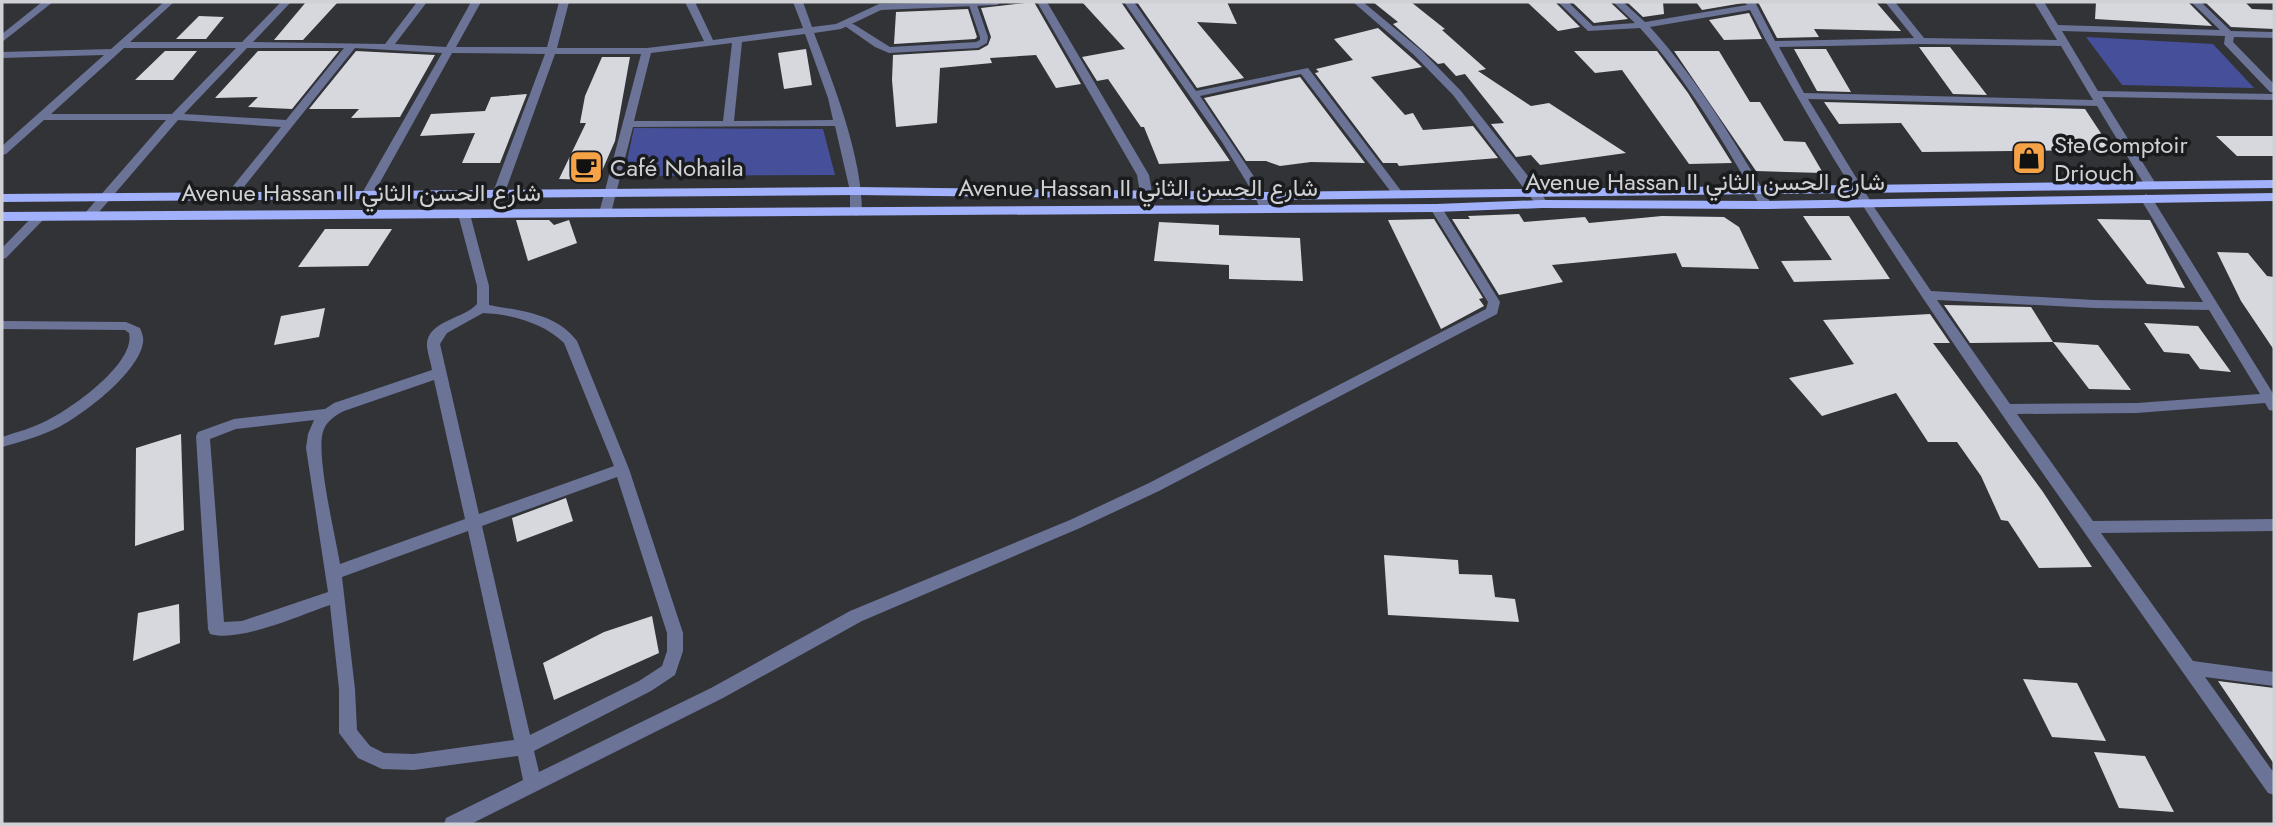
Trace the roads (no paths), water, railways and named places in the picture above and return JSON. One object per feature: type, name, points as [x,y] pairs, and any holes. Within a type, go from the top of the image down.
[{"type":"main road","name":"Avenue Hassan II شارع الحسن الثاني","points":[[1263,202],[1398,194],[1766,205],[2274,184]]},
{"type":"main road","name":"Avenue Hassan II شارع الحسن الثاني","points":[[2,218],[856,212],[1148,202],[1263,202],[1436,208],[1539,198],[1856,189],[2148,191],[2274,197]]},
{"type":"main road","name":"Avenue Hassan II شارع الحسن الثاني","points":[[2,198],[856,191],[1148,202]]},
{"type":"street","points":[[2,39],[48,2]]},
{"type":"street","points":[[2,152],[169,2]]},
{"type":"street","points":[[89,216],[175,117],[286,2]]},
{"type":"street","points":[[387,46],[422,2]]},
{"type":"street","points":[[367,195],[476,2]]},
{"type":"street","points":[[498,195],[551,51],[564,2]]},
{"type":"street","points":[[690,2],[710,44]]},
{"type":"street","points":[[798,2],[833,98],[856,191],[856,212]]},
{"type":"street","points":[[2,55],[244,44],[387,46],[451,50],[647,51],[737,41],[846,24],[878,4],[972,5],[997,2]]},
{"type":"street","points":[[1042,2],[1143,175],[1148,202]]},
{"type":"street","points":[[1129,2],[1195,94],[1263,202]]},
{"type":"street","points":[[1358,2],[1419,53],[1457,93],[1539,198]]},
{"type":"street","points":[[1563,2],[1591,29],[1646,25],[1751,5],[1770,44],[1863,203],[2087,527],[2274,787]]},
{"type":"street","points":[[1618,2],[1646,25],[1689,80],[1766,205]]},
{"type":"street","points":[[1694,2],[1706,13]]},
{"type":"street","points":[[1890,2],[1921,41]]},
{"type":"street","points":[[2005,409],[2166,408],[2272,402],[2214,306],[2098,99],[2039,2]]},
{"type":"street","points":[[2196,2],[2230,35]]},
{"type":"street","points":[[2055,28],[2274,36]]},
{"type":"street","points":[[2230,35],[2228,42],[2274,90]]},
{"type":"street","points":[[728,124],[737,41]]},
{"type":"street","points":[[1770,44],[1921,41],[2064,43]]},
{"type":"street","points":[[231,196],[352,45]]},
{"type":"street","points":[[605,213],[647,51]]},
{"type":"street","points":[[1195,94],[1304,70],[1398,194]]},
{"type":"street","points":[[1801,96],[2098,99],[2274,97]]},
{"type":"street","points":[[41,117],[175,117],[290,124]]},
{"type":"street","points":[[629,124],[839,124]]},
{"type":"street","points":[[453,824],[717,694],[856,616],[1064,529],[1143,492],[1481,318],[1492,311],[1494,302],[1436,208]]},
{"type":"street","points":[[464,214],[483,286],[482,308]]},
{"type":"street","points":[[2,255],[39,217]]},
{"type":"street","points":[[1925,295],[2094,304],[2214,306]]},
{"type":"street","points":[[439,373],[339,407],[327,414],[314,429],[313,448],[334,573],[347,689],[348,733],[364,752],[382,761],[414,762],[524,747],[645,686],[670,670],[675,651],[675,633],[622,469],[570,341],[563,333],[539,320],[482,308],[453,321],[437,334],[433,344],[473,525],[524,747],[533,785]]},
{"type":"street","points":[[2,325],[126,326],[135,331],[138,338],[135,351],[114,378],[78,410],[54,424],[2,442]]},
{"type":"street","points":[[327,414],[233,424],[203,436],[216,629],[242,628],[336,596]]},
{"type":"street","points":[[334,573],[622,469]]},
{"type":"street","points":[[2087,527],[2274,525]]},
{"type":"street","points":[[2188,667],[2274,679]]},
{"type":"lane","points":[[846,24],[860,30],[878,46],[889,50],[978,45],[984,41],[984,37],[972,5]]},
{"type":"place","name":"Ste Comptoir Driouch","points":[[2029,158]]},
{"type":"place","name":"Café Nohaila","points":[[586,167]]}]
